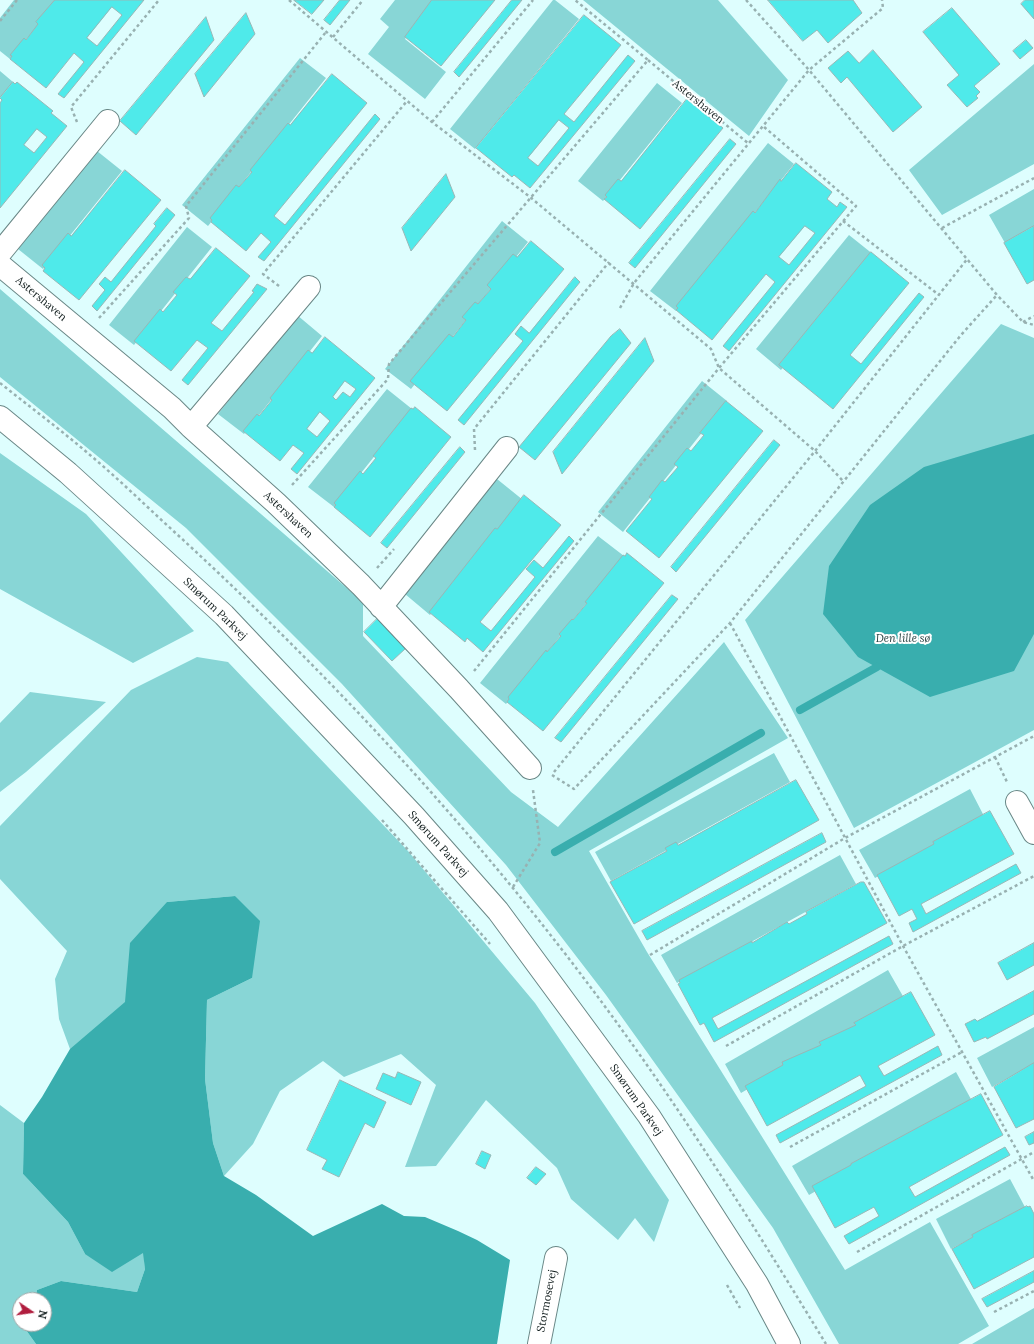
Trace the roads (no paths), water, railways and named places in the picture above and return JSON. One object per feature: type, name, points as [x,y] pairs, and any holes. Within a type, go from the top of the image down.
[{"type":"street","points":[[0,254],[108,121]]},
{"type":"street","name":"Astershaven","points":[[0,265],[172,408],[191,427],[276,503],[361,585],[459,689],[530,768]]},
{"type":"street","points":[[191,427],[309,287]]},
{"type":"street","name":"Smørum Parkvej","points":[[0,418],[68,473],[224,615],[414,816],[498,911],[649,1116],[757,1284],[789,1344]]},
{"type":"street","points":[[381,607],[508,448]]},
{"type":"street","points":[[1017,802],[1034,834]]},
{"type":"street","name":"Stormosevej","points":[[539,1344],[556,1258]]},
{"type":"waterway","points":[[800,710],[877,667]]},
{"type":"waterway","points":[[555,852],[761,733]]},
{"type":"park label","name":"Den lille sø","points":[[903,639]]}]
